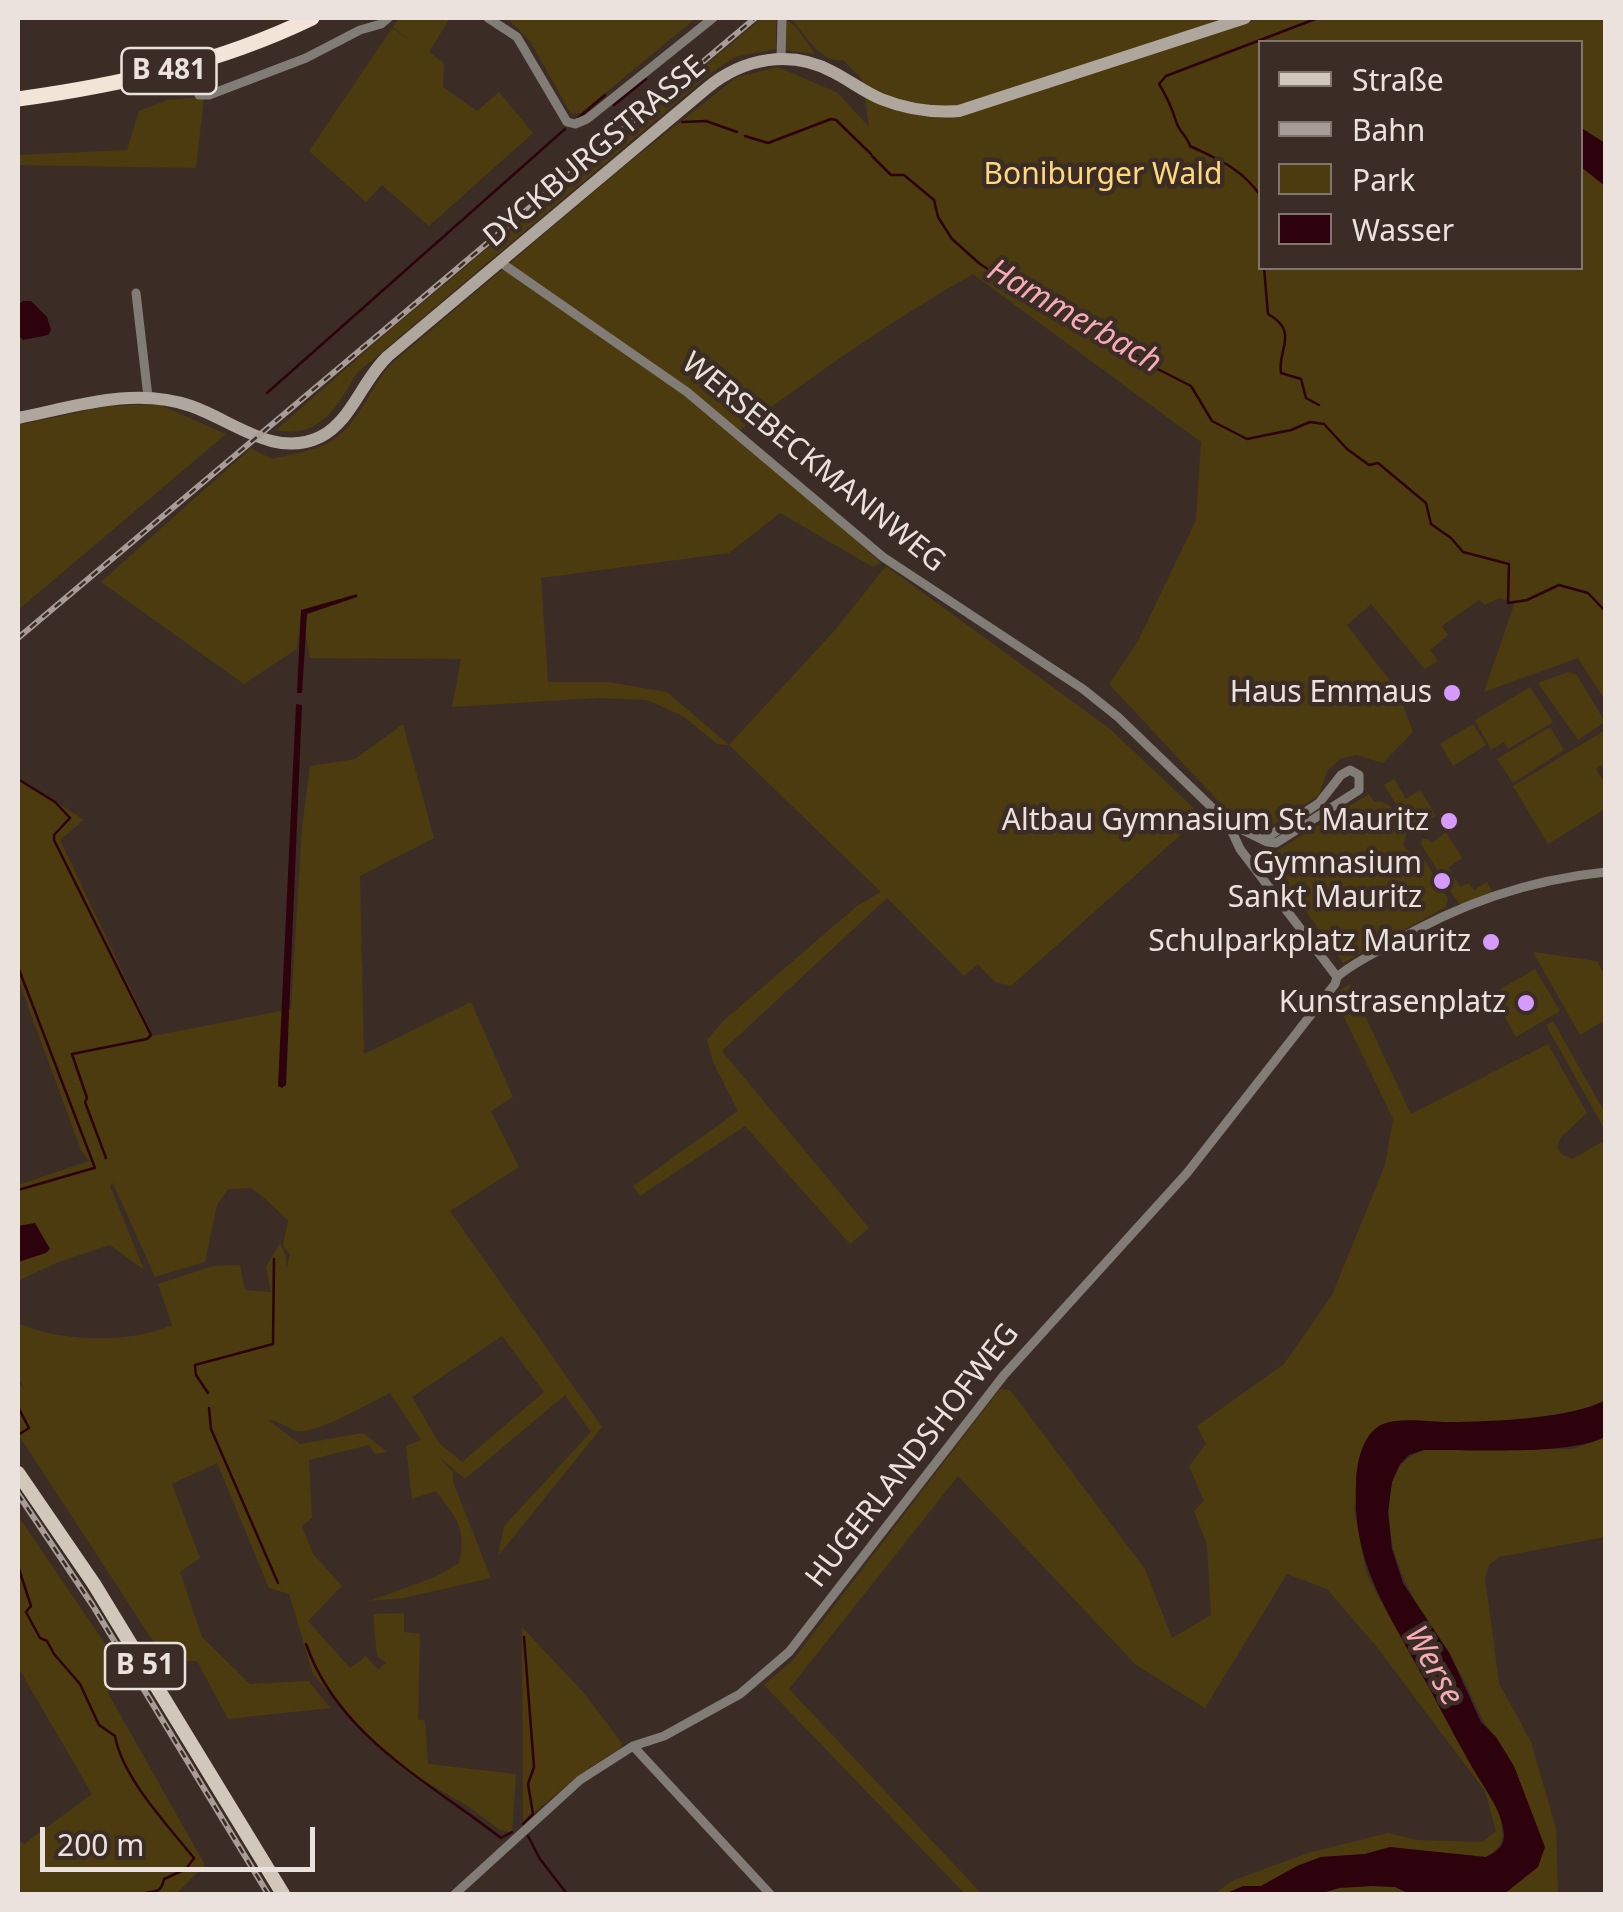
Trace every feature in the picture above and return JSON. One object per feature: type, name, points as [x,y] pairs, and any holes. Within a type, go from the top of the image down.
[{"type":"highway","name":"B 481","points":[[18,99],[96,88],[164,72],[278,35],[312,18]]},
{"type":"main road","name":"B 51","points":[[18,1473],[94,1584],[283,1894]]},
{"type":"street","points":[[200,95],[209,96],[306,58],[388,18]]},
{"type":"street","points":[[488,18],[517,36],[567,122],[575,124],[587,119],[714,18]]},
{"type":"street","points":[[781,59],[782,18]]},
{"type":"street","name":"DYCKBURGSTRASSE","points":[[18,418],[148,397],[192,406],[275,442],[298,443],[317,438],[341,421],[382,362],[713,83],[741,67],[781,59],[823,67],[890,102],[924,110],[959,111],[1245,18]]},
{"type":"street","name":"WERSEBECKMANNWEG","points":[[500,262],[687,392],[892,563],[1099,701],[1228,823],[1263,840]]},
{"type":"street","points":[[136,292],[148,397]]},
{"type":"street","points":[[1353,770],[1359,775],[1361,787],[1355,794],[1280,841],[1271,844],[1263,840],[1319,803],[1344,772],[1353,770]]},
{"type":"street","name":"WERSEBECKMANNWEG","points":[[1228,823],[1240,849],[1340,974]]},
{"type":"street","points":[[1340,974],[1456,909],[1517,887],[1606,872]]},
{"type":"street","name":"HUGERLANDSHOFWEG","points":[[455,1894],[580,1780],[632,1746],[664,1736],[740,1694],[790,1652],[1004,1375],[1187,1173],[1340,974]]},
{"type":"street","points":[[632,1746],[770,1894]]},
{"type":"green space","points":[[399,18],[450,18],[429,52],[444,63],[443,87],[477,111],[499,92],[533,133],[429,226],[382,185],[366,202],[309,151],[392,28],[410,40],[393,27]]},
{"type":"green space","points":[[507,18],[696,18],[581,113],[571,114],[530,41]]},
{"type":"green space","points":[[762,18],[776,18],[776,49],[735,57],[715,70],[357,373],[326,417],[305,430],[276,430],[389,331]]},
{"type":"green space","name":"Boniburger Wald","points":[[790,18],[1605,18],[1605,700],[1578,658],[1484,692],[1515,602],[1499,598],[1485,605],[1479,600],[1442,626],[1448,635],[1430,650],[1438,661],[1425,669],[1371,604],[1347,625],[1397,690],[1413,732],[1383,763],[1356,755],[1339,759],[1327,772],[1319,795],[1273,825],[1236,820],[1109,684],[1138,641],[1196,520],[1201,442],[973,274],[852,350],[736,433],[881,563],[873,567],[780,513],[729,553],[541,578],[548,682],[608,682],[667,692],[729,745],[717,744],[683,716],[647,700],[598,698],[452,707],[461,659],[310,658],[301,613],[297,649],[244,684],[101,582],[251,448],[272,459],[313,449],[337,437],[391,364],[623,167],[737,77],[778,67],[838,93],[869,127],[862,79],[843,60],[819,52]]},
{"type":"green space","points":[[785,19],[796,27],[815,54],[784,50]]},
{"type":"green space","points":[[204,97],[196,168],[18,165],[18,155],[127,150],[139,111],[167,100]]},
{"type":"green space","points":[[158,404],[226,434],[18,610],[18,425],[107,406]]},
{"type":"green space","points":[[886,566],[1109,728],[1202,816],[1011,986],[995,982],[978,964],[964,976],[887,898],[722,1051],[869,1228],[850,1244],[745,1126],[640,1196],[633,1186],[738,1111],[713,1062],[707,1040],[722,1022],[857,906],[881,892],[729,745],[835,630]]},
{"type":"green space","points":[[1568,672],[1577,675],[1605,722],[1578,740],[1538,683]]},
{"type":"green space","points":[[1530,687],[1553,722],[1508,749],[1504,742],[1491,750],[1475,720]]},
{"type":"green space","points":[[403,724],[434,838],[360,876],[364,1054],[471,1002],[513,1097],[491,1111],[519,1167],[450,1211],[602,1427],[498,1556],[504,1526],[591,1432],[565,1395],[465,1479],[439,1457],[453,1472],[453,1482],[491,1578],[404,1598],[369,1601],[435,1577],[459,1563],[461,1532],[450,1509],[436,1491],[412,1499],[406,1446],[421,1440],[390,1393],[307,1431],[268,1420],[300,1444],[363,1433],[387,1452],[375,1454],[369,1445],[309,1460],[312,1518],[302,1526],[313,1554],[342,1586],[308,1621],[350,1668],[366,1656],[378,1670],[386,1663],[377,1656],[373,1614],[404,1613],[404,1632],[420,1634],[418,1719],[425,1721],[428,1764],[516,1774],[512,1833],[500,1830],[405,1770],[370,1740],[313,1674],[289,1594],[269,1588],[217,1463],[172,1484],[200,1558],[180,1572],[202,1637],[250,1684],[309,1681],[330,1708],[228,1719],[197,1661],[166,1661],[18,1434],[18,1381],[25,1390],[18,1377],[18,1323],[74,1337],[115,1338],[155,1331],[172,1325],[158,1284],[213,1266],[240,1265],[245,1290],[271,1292],[266,1267],[280,1243],[286,1269],[290,1255],[283,1245],[286,1218],[252,1189],[228,1189],[217,1205],[205,1262],[155,1277],[113,1183],[110,1186],[144,1270],[110,1245],[18,1281],[18,1185],[89,1161],[81,1150],[18,979],[18,777],[84,820],[60,840],[153,1036],[291,1009],[302,827],[310,766],[355,759]],"holes":[[[502,1336],[544,1392],[462,1462],[439,1443],[412,1397]]]},
{"type":"green space","points":[[1473,724],[1486,745],[1453,766],[1440,744]]},
{"type":"green space","points":[[1550,727],[1564,750],[1513,783],[1497,759]]},
{"type":"green space","points":[[1605,730],[1605,763],[1596,769],[1605,784],[1605,809],[1548,844],[1513,786]]},
{"type":"green space","points":[[1394,779],[1406,799],[1420,790],[1436,816],[1420,825],[1419,835],[1384,785]]},
{"type":"green space","points":[[1369,794],[1374,802],[1385,803],[1394,810],[1407,832],[1403,845],[1410,852],[1419,851],[1448,898],[1446,907],[1343,963],[1267,857]]},
{"type":"green space","points":[[1446,832],[1462,858],[1448,868],[1460,887],[1469,883],[1474,890],[1487,882],[1492,892],[1461,905],[1455,898],[1421,844],[1422,839],[1432,843]]},
{"type":"green space","points":[[1533,952],[1597,961],[1605,976],[1605,1020],[1580,1035]]},
{"type":"green space","name":"Kunstrasenplatz","points":[[1535,969],[1560,1011],[1516,1037],[1492,994]]},
{"type":"green space","points":[[1350,984],[1411,1114],[1548,1044],[1587,1113],[1561,1137],[1557,1147],[1572,1159],[1602,1142],[1605,1147],[1605,1400],[1573,1411],[1530,1418],[1379,1426],[1354,1509],[1366,1572],[1499,1812],[1500,1843],[1486,1857],[1391,1848],[1321,1857],[1261,1886],[1243,1886],[1214,1894],[1234,1880],[1308,1853],[1388,1833],[1417,1840],[1482,1842],[1496,1831],[1485,1791],[1376,1646],[1327,1589],[1287,1574],[1205,1708],[1136,1665],[958,1476],[789,1689],[982,1894],[965,1894],[764,1685],[793,1660],[1000,1389],[1010,1390],[1145,1569],[1172,1638],[1211,1615],[1207,1544],[1194,1511],[1204,1501],[1189,1466],[1206,1444],[1197,1426],[1284,1364],[1332,1295],[1385,1165],[1393,1119],[1333,994]]},
{"type":"green space","points":[[1553,1021],[1605,1113],[1605,1130],[1546,1025]]},
{"type":"green space","points":[[1605,1437],[1605,1537],[1499,1557],[1489,1565],[1485,1578],[1499,1683],[1531,1742],[1556,1828],[1558,1894],[1504,1894],[1538,1867],[1496,1737],[1399,1567],[1389,1521],[1391,1487],[1404,1462],[1424,1450],[1573,1449]]},
{"type":"green space","points":[[18,1516],[115,1658],[108,1693],[205,1865],[176,1894],[18,1894],[18,1840],[24,1844],[92,1794],[18,1667]]},
{"type":"green space","points":[[522,1627],[583,1692],[622,1743],[523,1822]]},
{"type":"green space","points":[[1395,1887],[1410,1894],[1319,1894],[1339,1888]]},
{"type":"water","points":[[1583,129],[1605,143],[1605,186],[1583,169]]},
{"type":"water","points":[[31,301],[47,317],[51,330],[48,335],[23,340],[18,334],[18,305]]},
{"type":"water","points":[[357,594],[307,614],[302,693],[297,693],[301,610]]},
{"type":"water","points":[[296,704],[302,705],[286,1085],[282,1088],[278,1086]]},
{"type":"water","points":[[35,1223],[50,1249],[18,1262],[18,1226]]},
{"type":"water","name":"Werse","points":[[1605,1400],[1605,1437],[1544,1449],[1424,1450],[1409,1455],[1400,1464],[1392,1482],[1388,1512],[1392,1549],[1403,1583],[1450,1654],[1481,1722],[1514,1766],[1545,1847],[1538,1867],[1504,1894],[1410,1894],[1395,1887],[1371,1886],[1319,1894],[1225,1894],[1243,1886],[1261,1886],[1321,1857],[1365,1854],[1390,1847],[1486,1857],[1501,1846],[1503,1825],[1495,1806],[1371,1578],[1356,1509],[1359,1458],[1368,1437],[1386,1423],[1529,1418],[1572,1411]]},
{"type":"waterway","points":[[1260,40],[1318,18]]},
{"type":"waterway","points":[[1258,41],[1166,76],[1159,84],[1190,146],[1237,171],[1258,192]]},
{"type":"waterway","name":"Hammerbach","points":[[614,105],[646,79]]},
{"type":"waterway","name":"Hammerbach","points":[[578,118],[605,95]]},
{"type":"waterway","name":"Hammerbach","points":[[745,136],[768,143],[831,119],[871,154]]},
{"type":"waterway","name":"Hammerbach","points":[[682,122],[706,121],[737,132]]},
{"type":"waterway","name":"Hammerbach","points":[[267,393],[565,129]]},
{"type":"waterway","name":"Hammerbach","points":[[872,156],[891,175],[904,175],[934,200],[938,217],[952,239],[980,264],[1038,301],[1092,322],[1148,364],[1191,386],[1212,421],[1247,439],[1310,422],[1324,424],[1347,449],[1369,465],[1378,463],[1426,503],[1431,524],[1463,552],[1509,564],[1508,603],[1527,600],[1559,585],[1588,593],[1606,612]]},
{"type":"waterway","points":[[1264,270],[1268,314],[1278,321],[1285,335],[1281,373],[1301,379],[1306,398],[1319,405]]},
{"type":"waterway","points":[[18,779],[55,802],[70,818],[54,840],[151,1035],[72,1054],[106,1158]]},
{"type":"waterway","points":[[18,967],[95,1168]]},
{"type":"waterway","points":[[18,1190],[94,1168]]},
{"type":"waterway","points":[[208,1393],[196,1375],[195,1365],[273,1344],[274,1259]]},
{"type":"waterway","points":[[18,1407],[29,1428],[18,1435]]},
{"type":"waterway","points":[[209,1408],[211,1429],[278,1583]]},
{"type":"waterway","points":[[18,1566],[31,1606],[26,1612],[40,1638],[47,1641],[80,1684],[99,1725],[115,1736],[136,1784],[194,1858],[186,1869],[164,1879],[159,1890],[142,1894]]},
{"type":"waterway","points":[[523,1824],[533,1814],[528,1784],[534,1767],[524,1637]]},
{"type":"waterway","points":[[306,1644],[340,1705],[388,1754],[501,1838],[512,1832]]},
{"type":"waterway","points":[[528,1836],[567,1894]]},
{"type":"railway","points":[[18,638],[755,18]]},
{"type":"railway","points":[[18,1494],[93,1606],[268,1894]]},
{"type":"place","name":"Haus Emmaus","points":[[1452,693]]},
{"type":"place","name":"Altbau Gymnasium St. Mauritz","points":[[1449,821]]},
{"type":"place","name":"Gymnasium Sankt Mauritz","points":[[1442,881]]},
{"type":"place","name":"Schulparkplatz Mauritz","points":[[1491,942]]},
{"type":"place","name":"Kunstrasenplatz","points":[[1526,1003]]}]
